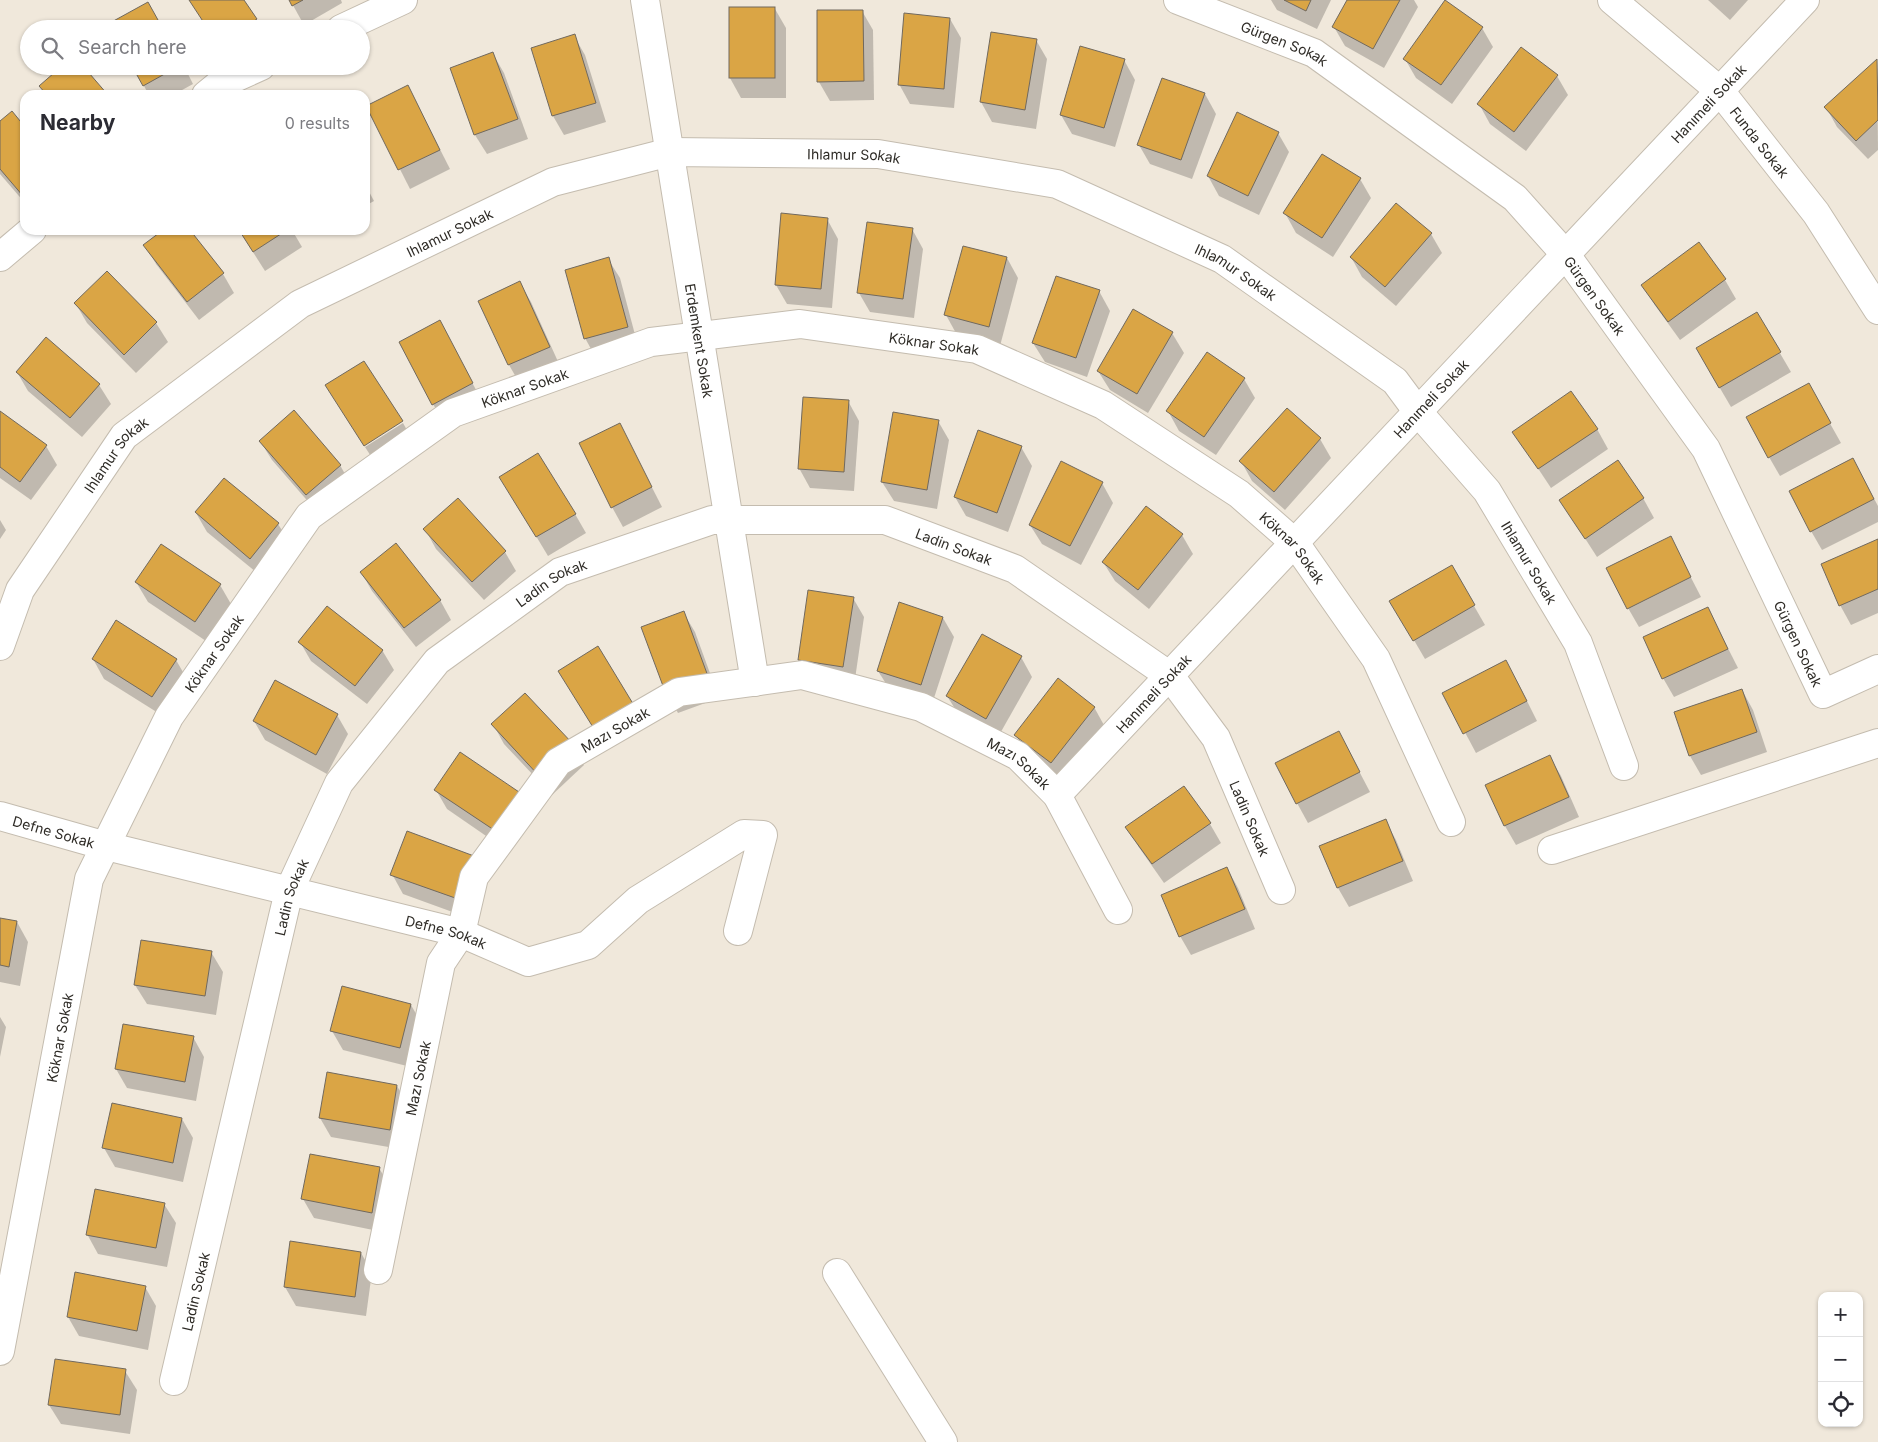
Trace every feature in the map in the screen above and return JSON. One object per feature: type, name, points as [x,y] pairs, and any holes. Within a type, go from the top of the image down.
[{"type":"street","points":[[360,20],[403,0]]},
{"type":"street","name":"Erdemkent Sokak","points":[[645,0],[755,682]]},
{"type":"street","name":"Gürgen Sokak","points":[[1178,0],[1314,53],[1515,198],[1566,255],[1706,449],[1823,694],[1878,669]]},
{"type":"street","name":"Funda Sokak","points":[[1612,0],[1720,91],[1816,213],[1878,310]]},
{"type":"street","name":"Hanımeli Sokak","points":[[1057,796],[1805,0]]},
{"type":"street","points":[[213,90],[242,75]]},
{"type":"street","name":"Ihlamur Sokak","points":[[0,646],[20,590],[124,436],[300,304],[553,182],[670,152],[878,154],[1057,184],[1222,259],[1394,381],[1418,412],[1487,491],[1578,643],[1624,766]]},
{"type":"street","points":[[0,257],[26,235]]},
{"type":"street","name":"Köknar Sokak","points":[[0,1351],[89,879],[169,717],[309,516],[453,413],[651,342],[699,336],[800,324],[977,349],[1103,405],[1239,494],[1295,543],[1376,659],[1451,822]]},
{"type":"street","name":"Ladin Sokak","points":[[174,1381],[289,890],[339,784],[437,661],[560,572],[712,520],[885,520],[1015,569],[1170,676],[1216,738],[1281,890]]},
{"type":"street","name":"Mazı Sokak","points":[[378,1270],[441,963],[462,933],[474,878],[558,762],[679,692],[802,675],[920,707],[1018,756],[1057,796],[1118,910]]},
{"type":"street","points":[[1552,850],[1878,743]]},
{"type":"street","name":"Defne Sokak","points":[[0,816],[106,846],[462,933],[528,962],[588,945],[638,900],[744,834],[763,835],[738,931]]},
{"type":"street","points":[[837,1273],[943,1442]]},
{"type":"building","points":[[189,0],[244,0],[257,19],[255,20],[202,20]]},
{"type":"building","points":[[289,0],[303,0],[292,6]]},
{"type":"building","points":[[1284,0],[1311,0],[1306,11]]},
{"type":"building","points":[[1347,0],[1400,0],[1373,49],[1332,27]]},
{"type":"building","points":[[1445,0],[1483,27],[1441,85],[1403,59]]},
{"type":"building","points":[[148,2],[158,20],[115,20]]},
{"type":"building","points":[[729,7],[775,7],[775,78],[729,78]]},
{"type":"building","points":[[817,10],[863,10],[864,81],[817,82]]},
{"type":"building","points":[[904,13],[950,18],[944,89],[898,85]]},
{"type":"building","points":[[991,32],[1037,39],[1025,110],[980,102]]},
{"type":"building","points":[[575,34],[596,103],[552,116],[531,48]]},
{"type":"building","points":[[1080,46],[1125,59],[1104,128],[1060,115]]},
{"type":"building","points":[[1521,47],[1558,75],[1514,132],[1477,104]]},
{"type":"building","points":[[493,52],[518,119],[474,135],[450,68]]},
{"type":"building","points":[[1877,59],[1878,120],[1856,141],[1824,107]]},
{"type":"building","points":[[52,75],[91,75],[104,90],[43,90],[39,86]]},
{"type":"building","points":[[137,75],[163,75],[143,86]]},
{"type":"building","points":[[1162,78],[1205,93],[1181,160],[1137,145]]},
{"type":"building","points":[[408,85],[440,150],[398,170],[370,114],[370,104]]},
{"type":"building","points":[[12,111],[20,121],[20,192],[0,169],[0,121]]},
{"type":"building","points":[[1237,112],[1279,132],[1248,196],[1207,176]]},
{"type":"building","points":[[1322,154],[1361,178],[1322,238],[1283,213]]},
{"type":"building","points":[[1396,203],[1432,233],[1385,287],[1350,257]]},
{"type":"building","points":[[781,213],[828,218],[821,289],[775,285]]},
{"type":"building","points":[[867,222],[913,228],[903,299],[857,293]]},
{"type":"building","points":[[156,235],[194,235],[224,273],[187,302],[143,245]]},
{"type":"building","points":[[242,235],[279,235],[253,252]]},
{"type":"building","points":[[1699,242],[1726,279],[1668,322],[1641,285]]},
{"type":"building","points":[[963,246],[1007,257],[989,327],[944,315]]},
{"type":"building","points":[[609,257],[628,327],[584,339],[565,270]]},
{"type":"building","points":[[107,271],[157,322],[124,355],[74,303]]},
{"type":"building","points":[[1056,276],[1100,290],[1076,358],[1032,343]]},
{"type":"building","points":[[520,281],[550,347],[508,365],[478,301]]},
{"type":"building","points":[[1133,309],[1173,332],[1137,394],[1097,371]]},
{"type":"building","points":[[1757,312],[1781,352],[1719,388],[1696,348]]},
{"type":"building","points":[[440,320],[473,383],[432,405],[399,342]]},
{"type":"building","points":[[46,337],[100,384],[70,418],[16,372]]},
{"type":"building","points":[[1207,352],[1245,378],[1204,437],[1166,411]]},
{"type":"building","points":[[364,361],[403,421],[364,446],[325,385]]},
{"type":"building","points":[[1809,383],[1831,423],[1768,458],[1746,417]]},
{"type":"building","points":[[1571,391],[1598,429],[1538,469],[1512,432]]},
{"type":"building","points":[[803,397],[849,400],[844,472],[798,469]]},
{"type":"building","points":[[1287,408],[1321,438],[1274,492],[1239,461]]},
{"type":"building","points":[[294,410],[341,465],[306,495],[259,441]]},
{"type":"building","points":[[0,411],[47,445],[20,482],[0,467]]},
{"type":"building","points":[[893,412],[939,420],[927,490],[881,482]]},
{"type":"building","points":[[620,423],[652,487],[611,508],[579,443]]},
{"type":"building","points":[[978,430],[1022,446],[997,513],[954,497]]},
{"type":"building","points":[[538,453],[576,514],[536,537],[499,477]]},
{"type":"building","points":[[1853,458],[1874,499],[1810,532],[1789,491]]},
{"type":"building","points":[[1618,460],[1644,498],[1585,539],[1559,500]]},
{"type":"building","points":[[1061,461],[1103,482],[1070,546],[1029,525]]},
{"type":"building","points":[[224,478],[279,523],[250,559],[195,512]]},
{"type":"building","points":[[458,498],[506,551],[472,582],[423,529]]},
{"type":"building","points":[[1146,506],[1183,534],[1138,590],[1102,562]]},
{"type":"building","points":[[1671,536],[1691,577],[1627,609],[1606,568]]},
{"type":"building","points":[[1878,539],[1878,589],[1839,606],[1821,564]]},
{"type":"building","points":[[396,543],[441,600],[404,628],[360,572]]},
{"type":"building","points":[[161,544],[221,584],[195,622],[135,582]]},
{"type":"building","points":[[1452,565],[1475,605],[1413,641],[1389,601]]},
{"type":"building","points":[[808,590],[854,597],[843,667],[798,660]]},
{"type":"building","points":[[899,602],[943,617],[921,685],[877,671]]},
{"type":"building","points":[[327,606],[383,650],[355,686],[298,642]]},
{"type":"building","points":[[1708,607],[1728,649],[1662,679],[1643,637]]},
{"type":"building","points":[[684,611],[709,679],[666,694],[641,627]]},
{"type":"building","points":[[116,620],[177,659],[152,697],[92,659]]},
{"type":"building","points":[[982,634],[1022,656],[986,719],[946,696]]},
{"type":"building","points":[[598,646],[635,707],[596,732],[558,671]]},
{"type":"building","points":[[1506,660],[1527,701],[1463,734],[1442,693]]},
{"type":"building","points":[[1058,678],[1095,707],[1051,763],[1014,735]]},
{"type":"building","points":[[275,680],[338,714],[316,755],[253,721]]},
{"type":"building","points":[[1742,689],[1757,732],[1689,756],[1674,712]]},
{"type":"building","points":[[525,693],[574,745],[540,777],[491,724]]},
{"type":"building","points":[[1339,731],[1360,772],[1296,804],[1275,763]]},
{"type":"building","points":[[460,752],[519,792],[494,830],[434,790]]},
{"type":"building","points":[[1550,755],[1569,797],[1504,826],[1485,785]]},
{"type":"building","points":[[1184,786],[1211,823],[1152,864],[1125,827]]},
{"type":"building","points":[[1386,819],[1403,861],[1337,888],[1319,846]]},
{"type":"building","points":[[407,831],[474,856],[458,899],[390,875]]},
{"type":"building","points":[[1227,867],[1245,909],[1179,937],[1161,895]]},
{"type":"building","points":[[0,918],[17,921],[9,967],[0,965]]},
{"type":"building","points":[[141,940],[212,951],[205,996],[134,985]]},
{"type":"building","points":[[342,986],[411,1004],[400,1048],[330,1031]]},
{"type":"building","points":[[123,1024],[194,1036],[185,1082],[115,1069]]},
{"type":"building","points":[[327,1072],[397,1085],[390,1130],[319,1118]]},
{"type":"building","points":[[112,1103],[182,1118],[173,1163],[102,1148]]},
{"type":"building","points":[[310,1154],[380,1167],[372,1213],[301,1199]]},
{"type":"building","points":[[95,1189],[165,1203],[156,1248],[86,1235]]},
{"type":"building","points":[[290,1241],[361,1252],[355,1297],[284,1287]]},
{"type":"building","points":[[75,1272],[146,1286],[137,1331],[67,1317]]},
{"type":"building","points":[[55,1359],[126,1369],[120,1415],[48,1405]]}]
